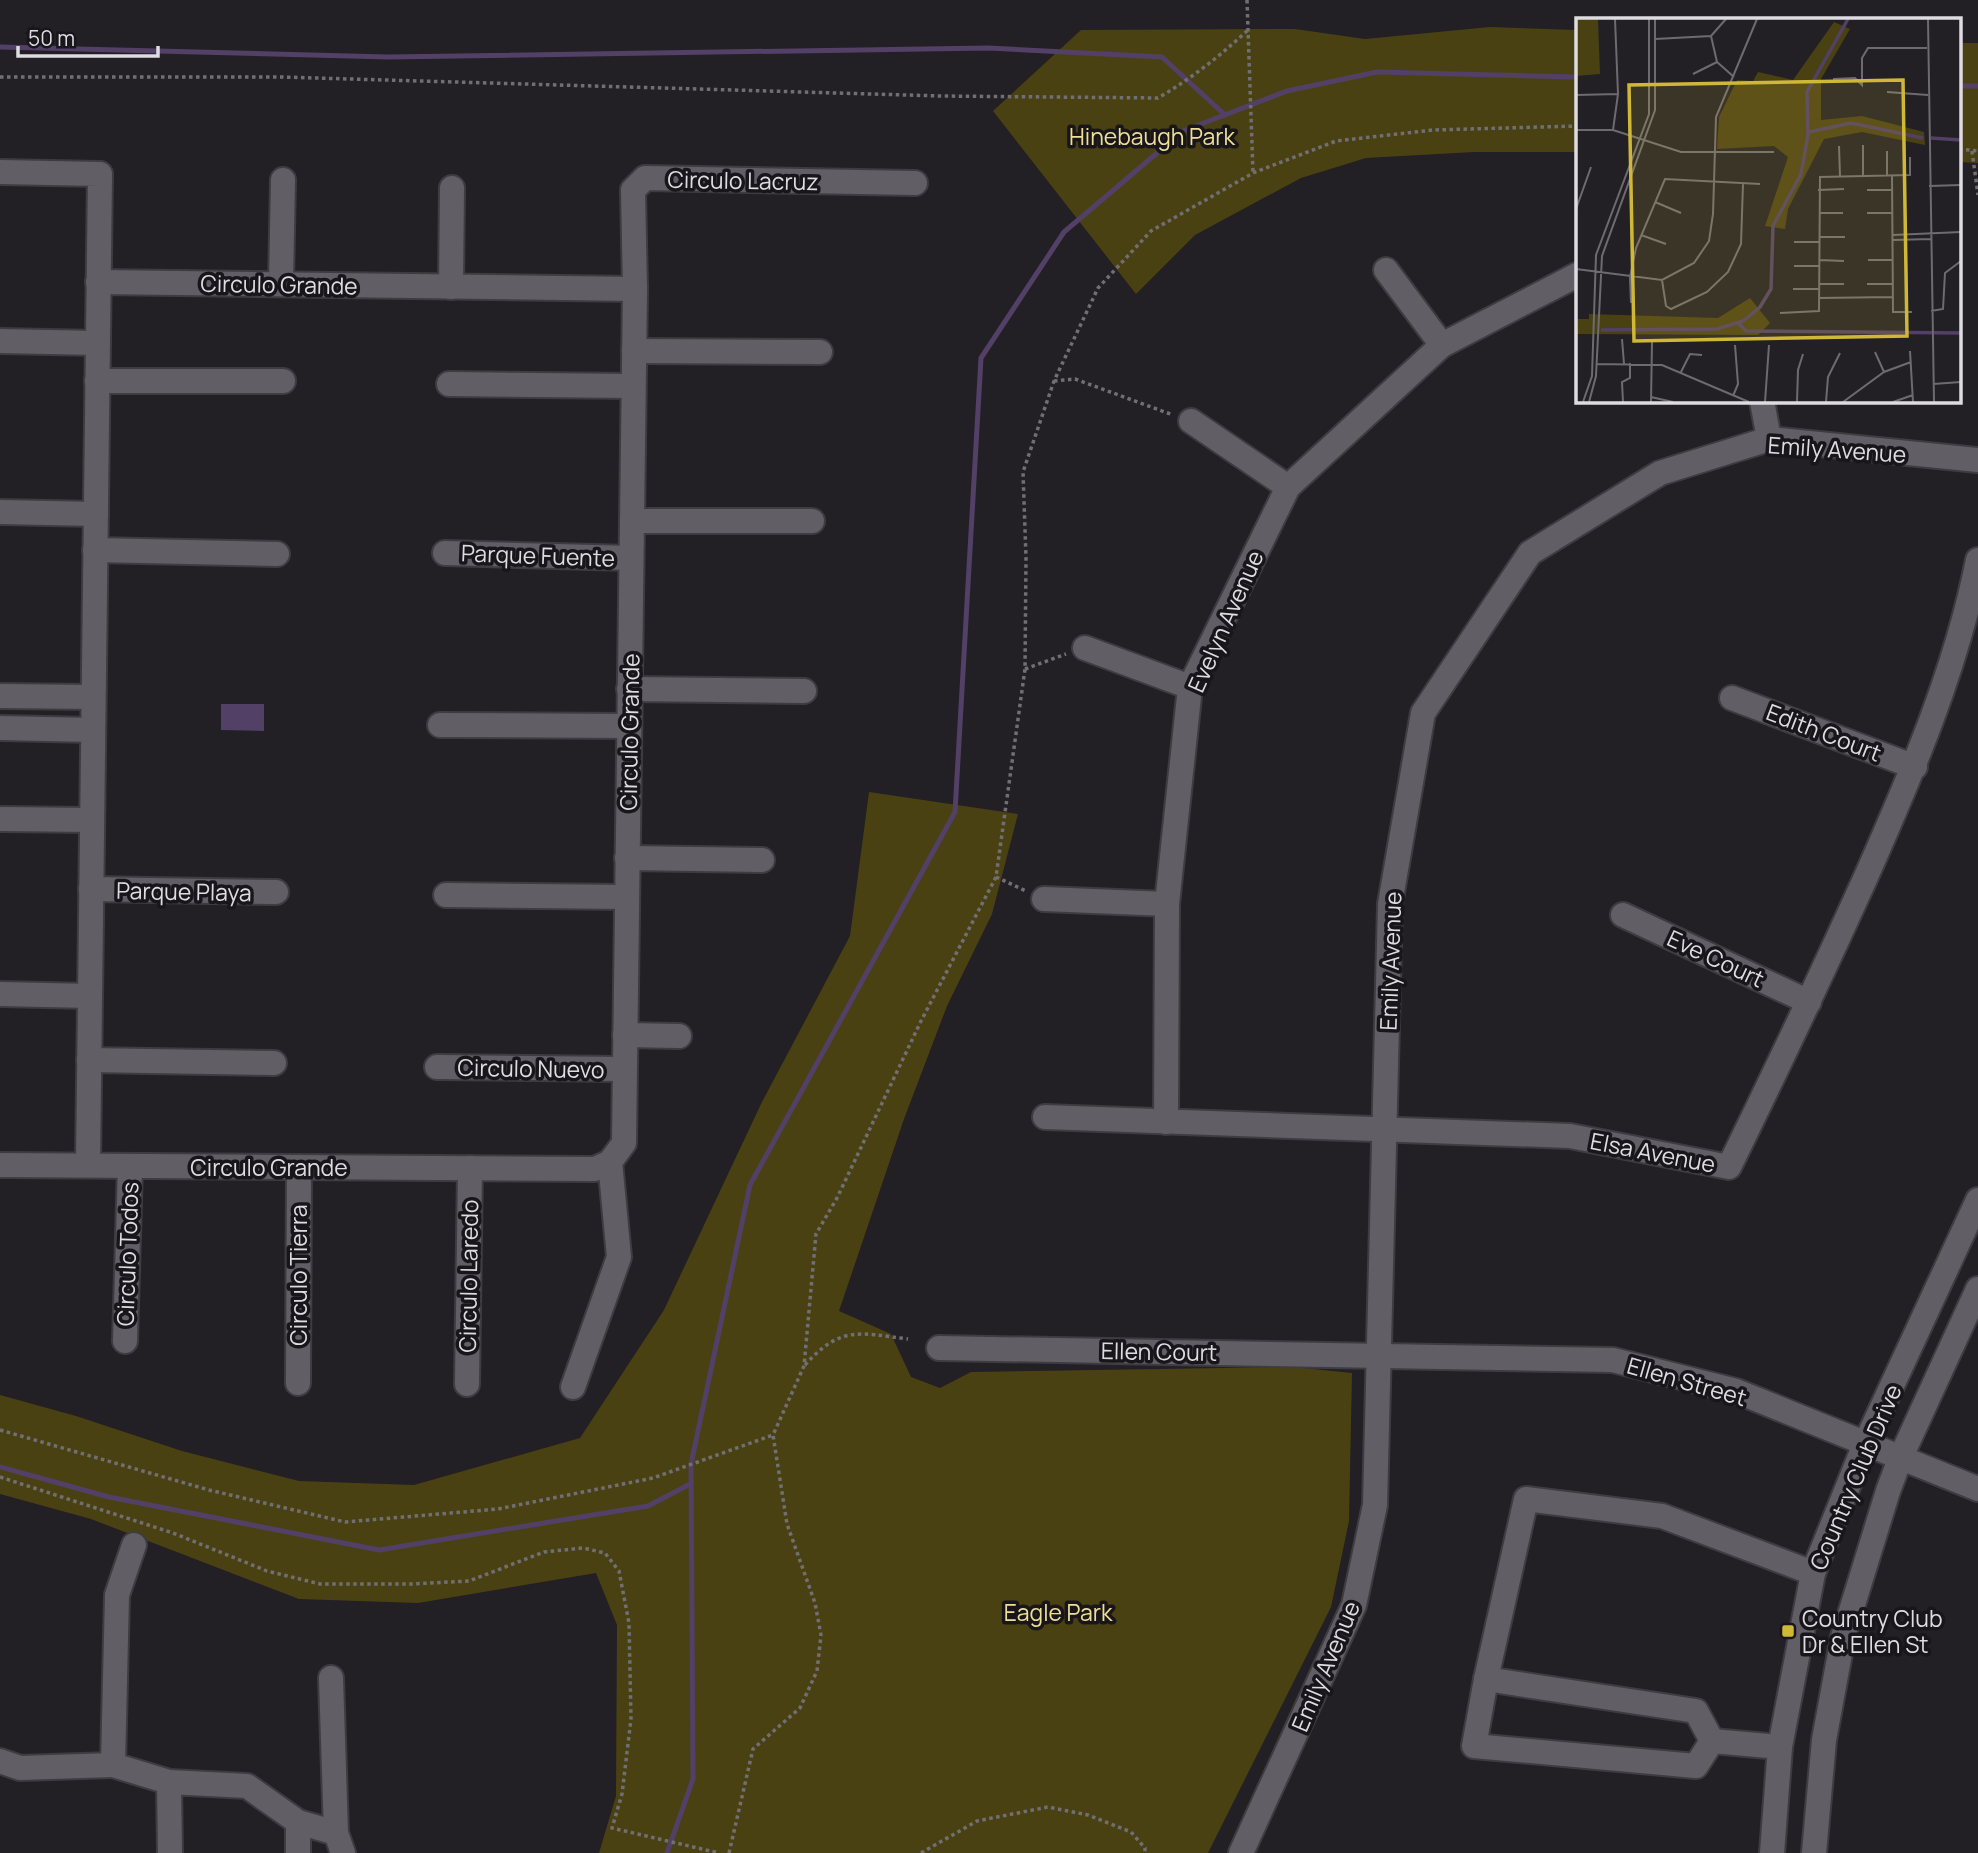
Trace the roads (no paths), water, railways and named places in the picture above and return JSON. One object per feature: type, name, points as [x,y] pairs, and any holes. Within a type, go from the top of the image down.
[{"type":"street","points":[[0,172],[100,174],[88,1166]]},
{"type":"street","name":"Circulo Lacruz","points":[[635,289],[634,190],[645,178],[915,183]]},
{"type":"street","points":[[281,284],[283,180]]},
{"type":"street","points":[[451,287],[452,188]]},
{"type":"street","points":[[1386,270],[1442,345]]},
{"type":"street","name":"Evelyn Avenue","points":[[1166,1122],[1167,904],[1191,687],[1288,487],[1442,345],[1576,276]]},
{"type":"street","name":"Circulo Grande","points":[[0,1165],[595,1169],[610,1162],[624,1143],[635,289],[98,282]]},
{"type":"street","points":[[0,341],[98,342]]},
{"type":"street","points":[[634,351],[820,352]]},
{"type":"street","points":[[97,381],[283,381]]},
{"type":"street","points":[[450,384],[633,386]]},
{"type":"street","points":[[1762,402],[1769,439]]},
{"type":"street","points":[[1191,421],[1288,487]]},
{"type":"street","name":"Emily Avenue","points":[[1241,1853],[1354,1605],[1375,1505],[1390,904],[1423,713],[1530,553],[1660,473],[1769,439],[1978,460]]},
{"type":"street","points":[[0,512],[96,514]]},
{"type":"street","points":[[632,521],[812,521]]},
{"type":"street","points":[[95,550],[277,554]]},
{"type":"street","name":"Parque Fuente","points":[[445,553],[631,558]]},
{"type":"street","name":"Elsa Avenue","points":[[1045,1117],[1570,1136],[1729,1167],[1809,1002],[1915,767],[1948,672],[1978,560]]},
{"type":"street","points":[[1084,648],[1191,687]]},
{"type":"street","points":[[629,689],[804,691]]},
{"type":"street","points":[[0,696],[93,697]]},
{"type":"street","name":"Edith Court","points":[[1732,698],[1915,767]]},
{"type":"street","points":[[440,724],[629,726]]},
{"type":"street","points":[[0,728],[93,730]]},
{"type":"street","points":[[0,818],[92,820]]},
{"type":"street","points":[[627,858],[762,860]]},
{"type":"street","name":"Parque Playa","points":[[91,889],[276,892]]},
{"type":"street","points":[[446,895],[627,897]]},
{"type":"street","points":[[1044,898],[1167,904]]},
{"type":"street","name":"Eve Court","points":[[1623,915],[1809,1002]]},
{"type":"street","points":[[0,993],[90,996]]},
{"type":"street","points":[[625,1035],[679,1037]]},
{"type":"street","points":[[89,1060],[274,1063]]},
{"type":"street","name":"Circulo Nuevo","points":[[437,1068],[624,1069]]},
{"type":"street","points":[[573,1387],[619,1257],[610,1162]]},
{"type":"street","name":"Circulo Todos","points":[[125,1341],[130,1166]]},
{"type":"street","name":"Circulo Tierra","points":[[298,1383],[299,1167]]},
{"type":"street","name":"Circulo Laredo","points":[[467,1384],[470,1168]]},
{"type":"street","name":"Country Club Drive","points":[[1772,1853],[1780,1747],[1814,1573],[1865,1444],[1978,1200]]},
{"type":"street","name":"Country Club Drive","points":[[1814,1853],[1824,1740],[1843,1637],[1900,1458],[1978,1290]]},
{"type":"street","name":"Ellen Court","points":[[939,1348],[1380,1354]]},
{"type":"street","name":"Ellen Street","points":[[1380,1354],[1613,1360],[1736,1391],[1978,1489]]},
{"type":"street","points":[[1712,1741],[1696,1766],[1474,1746],[1526,1499],[1662,1517],[1814,1573]]},
{"type":"street","points":[[113,1765],[117,1595],[134,1545]]},
{"type":"street","points":[[0,1761],[20,1768],[113,1765],[169,1782],[247,1786],[298,1822],[340,1843],[331,1678]]},
{"type":"street","points":[[1486,1679],[1696,1711],[1712,1741]]},
{"type":"street","points":[[1712,1741],[1780,1747]]},
{"type":"street","points":[[169,1782],[170,1853]]},
{"type":"street","points":[[298,1822],[298,1853]]},
{"type":"waterway","points":[[0,47],[388,57],[988,48],[1162,57],[1225,115]]},
{"type":"waterway","points":[[667,1853],[693,1779],[691,1464],[750,1185],[955,812],[981,358],[1064,232],[1183,131],[1287,91],[1377,72],[1576,77]]},
{"type":"waterway","points":[[1960,86],[1978,86]]},
{"type":"waterway","points":[[0,1467],[109,1497],[379,1550],[648,1506],[690,1484]]},
{"type":"place","name":"Country Club Dr & Ellen St","points":[[1788,1631]]},
{"type":"park label","name":"Hinebaugh Park","points":[[1152,136]]},
{"type":"park label","name":"Eagle Park","points":[[1058,1612]]}]
